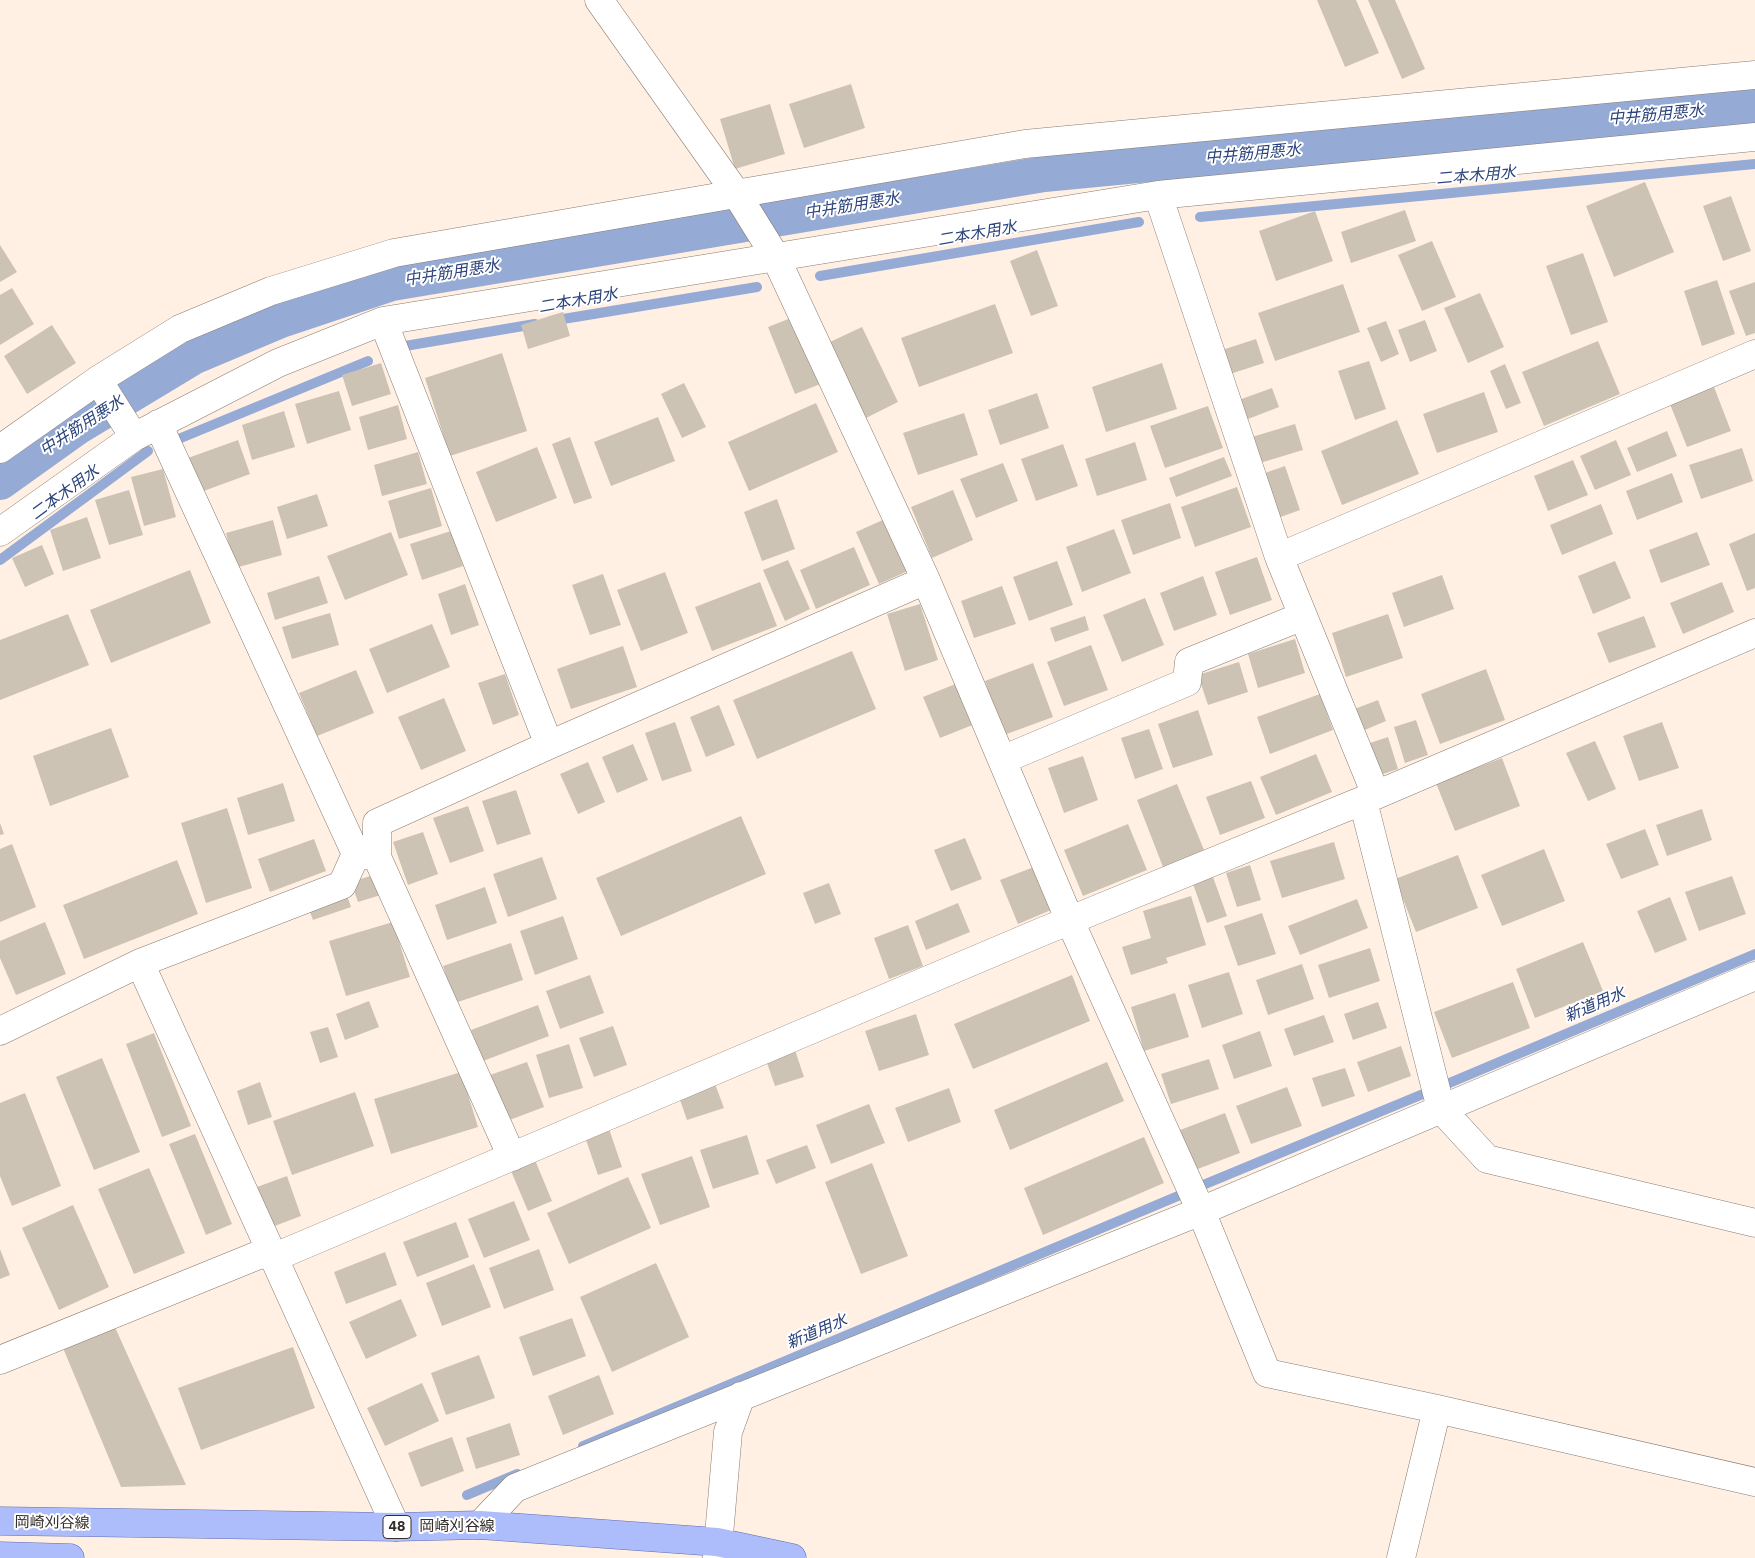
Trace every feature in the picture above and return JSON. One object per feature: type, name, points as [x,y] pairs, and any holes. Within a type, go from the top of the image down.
[{"type":"main road","name":"岡崎刈谷線","points":[[0,1522],[396,1527],[480,1525],[792,1558]]},
{"type":"main road","points":[[0,1556],[70,1558]]},
{"type":"street","points":[[599,0],[736,193],[775,256],[926,580],[1070,921],[1201,1211],[1267,1373],[1438,1409],[1755,1482]]},
{"type":"street","points":[[0,449],[98,380],[180,329],[271,291],[394,253],[1025,144],[1755,75]]},
{"type":"street","points":[[0,532],[134,437],[278,363],[383,321],[1158,195],[1755,137]]},
{"type":"street","points":[[1158,195],[1279,557],[1303,616],[1370,798],[1441,1110],[1487,1160],[1755,1224]]},
{"type":"street","points":[[383,321],[549,745]]},
{"type":"street","points":[[1279,557],[1755,354]]},
{"type":"street","points":[[98,380],[134,437]]},
{"type":"street","points":[[158,424],[512,1157]]},
{"type":"street","points":[[0,1031],[140,964],[342,885],[366,855],[377,823],[549,745],[926,580]]},
{"type":"street","points":[[1002,760],[1187,682],[1189,662],[1303,616]]},
{"type":"street","points":[[0,1360],[261,1254],[275,1257],[1070,921],[1370,798],[1755,634]]},
{"type":"street","points":[[140,964],[275,1257],[396,1527]]},
{"type":"street","points":[[480,1525],[515,1488],[1201,1211],[1755,976]]},
{"type":"street","points":[[717,1550],[728,1432],[742,1396]]},
{"type":"street","points":[[1401,1558],[1438,1409]]},
{"type":"building","points":[[1317,0],[1356,0],[1379,53],[1345,67]]},
{"type":"building","points":[[1368,0],[1395,0],[1425,69],[1402,79]]},
{"type":"building","points":[[851,84],[865,128],[804,148],[789,104]]},
{"type":"building","points":[[770,104],[785,154],[735,169],[720,119]]},
{"type":"building","points":[[1645,182],[1674,252],[1614,277],[1586,206]]},
{"type":"building","points":[[1731,196],[1751,251],[1723,261],[1703,206]]},
{"type":"building","points":[[1405,210],[1416,241],[1351,263],[1341,232]]},
{"type":"building","points":[[1315,211],[1333,261],[1276,281],[1259,231]]},
{"type":"building","points":[[1432,241],[1456,297],[1422,311],[1398,255]]},
{"type":"building","points":[[0,245],[17,272],[0,282]]},
{"type":"building","points":[[1037,250],[1058,306],[1031,316],[1010,261]]},
{"type":"building","points":[[1583,253],[1608,322],[1571,335],[1546,266]]},
{"type":"building","points":[[1717,280],[1735,334],[1702,346],[1684,291]]},
{"type":"building","points":[[1755,282],[1755,333],[1746,336],[1729,291]]},
{"type":"building","points":[[1343,284],[1360,332],[1275,361],[1258,313]]},
{"type":"building","points":[[12,288],[34,324],[0,345],[0,295]]},
{"type":"building","points":[[1480,293],[1504,347],[1468,363],[1444,308]]},
{"type":"building","points":[[995,304],[1013,353],[919,387],[901,338]]},
{"type":"building","points":[[563,312],[570,336],[528,349],[521,325]]},
{"type":"building","points":[[796,316],[823,383],[795,394],[768,327]]},
{"type":"building","points":[[1425,320],[1437,351],[1410,362],[1398,330]]},
{"type":"building","points":[[1386,321],[1399,354],[1381,362],[1367,328]]},
{"type":"building","points":[[52,325],[76,363],[27,394],[4,356]]},
{"type":"building","points":[[862,327],[898,402],[866,418],[830,342]]},
{"type":"building","points":[[1256,339],[1264,363],[1227,375],[1219,351]]},
{"type":"building","points":[[1598,341],[1620,394],[1544,426],[1522,372]]},
{"type":"building","points":[[502,353],[527,431],[450,456],[425,378]]},
{"type":"building","points":[[1369,361],[1386,409],[1355,420],[1338,371]]},
{"type":"building","points":[[381,363],[391,394],[352,406],[342,375]]},
{"type":"building","points":[[1162,363],[1177,409],[1106,432],[1092,387]]},
{"type":"building","points":[[1505,364],[1521,403],[1506,409],[1490,371]]},
{"type":"building","points":[[684,383],[706,427],[682,438],[661,394]]},
{"type":"building","points":[[1714,387],[1731,431],[1687,447],[1670,404]]},
{"type":"building","points":[[1272,388],[1279,407],[1243,421],[1236,401]]},
{"type":"building","points":[[339,391],[351,430],[307,444],[295,404]]},
{"type":"building","points":[[1484,392],[1498,432],[1437,453],[1423,414]]},
{"type":"building","points":[[1037,393],[1049,428],[1000,445],[988,410]]},
{"type":"building","points":[[816,403],[838,452],[749,491],[728,442]]},
{"type":"building","points":[[398,405],[407,439],[368,450],[359,417]]},
{"type":"building","points":[[1208,406],[1223,448],[1165,468],[1150,426]]},
{"type":"building","points":[[284,411],[295,447],[252,460],[242,425]]},
{"type":"building","points":[[964,413],[978,455],[918,475],[903,433]]},
{"type":"building","points":[[658,417],[675,461],[611,486],[594,442]]},
{"type":"building","points":[[1397,420],[1419,474],[1342,505],[1321,451]]},
{"type":"building","points":[[1295,424],[1303,450],[1260,463],[1252,437]]},
{"type":"building","points":[[1667,431],[1677,456],[1637,472],[1627,448]]},
{"type":"building","points":[[570,437],[592,498],[574,504],[552,444]]},
{"type":"building","points":[[238,440],[250,474],[201,492],[188,458]]},
{"type":"building","points":[[1616,440],[1631,475],[1595,490],[1580,456]]},
{"type":"building","points":[[1135,442],[1147,480],[1097,496],[1085,459]]},
{"type":"building","points":[[1063,444],[1078,486],[1036,501],[1021,459]]},
{"type":"building","points":[[537,447],[557,498],[496,522],[476,472]]},
{"type":"building","points":[[1742,448],[1753,481],[1701,499],[1689,465]]},
{"type":"building","points":[[418,452],[427,484],[382,496],[374,465]]},
{"type":"building","points":[[1224,457],[1232,476],[1176,497],[1169,478]]},
{"type":"building","points":[[1573,460],[1588,495],[1548,511],[1534,476]]},
{"type":"building","points":[[1003,463],[1018,501],[976,518],[960,479]]},
{"type":"building","points":[[1285,466],[1300,510],[1275,519],[1259,475]]},
{"type":"building","points":[[163,469],[176,517],[144,526],[131,477]]},
{"type":"building","points":[[1672,473],[1683,502],[1637,520],[1626,491]]},
{"type":"building","points":[[1237,487],[1251,527],[1195,547],[1181,507]]},
{"type":"building","points":[[431,488],[442,526],[399,539],[388,501]]},
{"type":"building","points":[[129,490],[143,535],[109,545],[95,500]]},
{"type":"building","points":[[953,490],[973,540],[932,558],[911,507]]},
{"type":"building","points":[[317,494],[328,526],[287,539],[277,507]]},
{"type":"building","points":[[777,499],[795,549],[762,561],[744,512]]},
{"type":"building","points":[[1170,503],[1181,538],[1133,555],[1121,520]]},
{"type":"building","points":[[1601,504],[1613,534],[1562,555],[1550,525]]},
{"type":"building","points":[[87,517],[101,558],[63,571],[50,530]]},
{"type":"building","points":[[885,519],[908,571],[879,584],[856,532]]},
{"type":"building","points":[[273,520],[282,555],[235,568],[226,533]]},
{"type":"building","points":[[1114,529],[1131,573],[1082,592],[1066,547]]},
{"type":"building","points":[[451,531],[463,566],[422,580],[410,544]]},
{"type":"building","points":[[391,532],[408,575],[345,600],[327,556]]},
{"type":"building","points":[[1697,532],[1710,565],[1661,583],[1649,550]]},
{"type":"building","points":[[1755,533],[1755,588],[1747,591],[1729,544]]},
{"type":"building","points":[[42,545],[54,574],[25,587],[12,558]]},
{"type":"building","points":[[854,547],[870,585],[816,609],[800,570]]},
{"type":"building","points":[[1257,557],[1272,600],[1230,615],[1215,572]]},
{"type":"building","points":[[788,560],[810,609],[785,621],[763,570]]},
{"type":"building","points":[[1057,561],[1073,605],[1029,621],[1013,577]]},
{"type":"building","points":[[1615,561],[1631,598],[1593,614],[1578,576]]},
{"type":"building","points":[[190,570],[211,623],[111,663],[90,610]]},
{"type":"building","points":[[665,572],[688,633],[641,651],[617,590]]},
{"type":"building","points":[[603,574],[621,625],[590,635],[572,585]]},
{"type":"building","points":[[1442,575],[1454,609],[1404,627],[1392,593]]},
{"type":"building","points":[[319,576],[328,603],[275,620],[267,593]]},
{"type":"building","points":[[1203,576],[1217,615],[1174,631],[1160,593]]},
{"type":"building","points":[[760,582],[777,626],[712,651],[695,607]]},
{"type":"building","points":[[1722,582],[1734,612],[1683,634],[1670,603]]},
{"type":"building","points":[[465,584],[479,625],[451,635],[438,594]]},
{"type":"building","points":[[1002,586],[1016,624],[974,638],[961,601]]},
{"type":"building","points":[[1145,598],[1164,645],[1122,662],[1103,615]]},
{"type":"building","points":[[920,604],[938,660],[905,671],[887,614]]},
{"type":"building","points":[[330,613],[339,645],[292,659],[282,627]]},
{"type":"building","points":[[68,614],[89,665],[0,700],[0,640]]},
{"type":"building","points":[[1388,614],[1403,658],[1346,677],[1332,633]]},
{"type":"building","points":[[1085,616],[1089,630],[1055,642],[1050,628]]},
{"type":"building","points":[[1644,616],[1656,647],[1609,663],[1597,633]]},
{"type":"building","points":[[432,624],[450,667],[387,693],[369,649]]},
{"type":"building","points":[[1295,639],[1305,673],[1258,688],[1248,654]]},
{"type":"building","points":[[1091,645],[1108,690],[1064,706],[1047,662]]},
{"type":"building","points":[[623,646],[637,687],[571,709],[557,669]]},
{"type":"building","points":[[852,651],[876,709],[757,759],[733,700]]},
{"type":"building","points":[[1239,662],[1248,692],[1208,705],[1198,675]]},
{"type":"building","points":[[1033,663],[1053,717],[1004,735],[985,681]]},
{"type":"building","points":[[1486,669],[1505,720],[1440,744],[1421,694]]},
{"type":"building","points":[[356,670],[374,713],[317,736],[299,693]]},
{"type":"building","points":[[505,674],[519,715],[493,725],[478,683]]},
{"type":"building","points":[[958,683],[975,724],[940,738],[923,697]]},
{"type":"building","points":[[1320,694],[1333,730],[1270,754],[1257,717]]},
{"type":"building","points":[[444,698],[466,751],[421,770],[398,717]]},
{"type":"building","points":[[1378,700],[1386,721],[1360,732],[1352,710]]},
{"type":"building","points":[[719,705],[735,745],[706,757],[690,717]]},
{"type":"building","points":[[1198,710],[1213,755],[1173,768],[1158,724]]},
{"type":"building","points":[[1416,720],[1428,755],[1405,763],[1394,727]]},
{"type":"building","points":[[675,722],[692,771],[662,781],[645,733]]},
{"type":"building","points":[[1662,722],[1679,768],[1639,781],[1623,736]]},
{"type":"building","points":[[111,728],[129,777],[50,806],[33,756]]},
{"type":"building","points":[[1149,729],[1163,769],[1135,779],[1121,738]]},
{"type":"building","points":[[1388,737],[1398,769],[1377,776],[1367,744]]},
{"type":"building","points":[[1595,741],[1616,789],[1588,801],[1566,753]]},
{"type":"building","points":[[633,744],[648,780],[617,793],[602,757]]},
{"type":"building","points":[[1316,754],[1332,792],[1276,815],[1260,777]]},
{"type":"building","points":[[1083,756],[1098,800],[1064,813],[1048,768]]},
{"type":"building","points":[[1502,758],[1520,806],[1455,831],[1436,783]]},
{"type":"building","points":[[588,762],[605,802],[578,814],[560,774]]},
{"type":"building","points":[[1251,781],[1265,818],[1220,835],[1206,797]]},
{"type":"building","points":[[283,783],[295,821],[248,835],[237,798]]},
{"type":"building","points":[[1177,784],[1204,850],[1163,867],[1137,800]]},
{"type":"building","points":[[516,790],[531,834],[497,845],[482,801]]},
{"type":"building","points":[[468,806],[484,851],[450,863],[433,818]]},
{"type":"building","points":[[227,808],[252,888],[206,903],[181,823]]},
{"type":"building","points":[[1702,809],[1712,840],[1667,856],[1656,825]]},
{"type":"building","points":[[741,816],[766,874],[621,936],[596,878]]},
{"type":"building","points":[[0,823],[4,834],[0,835]]},
{"type":"building","points":[[1128,824],[1147,870],[1083,896],[1064,850]]},
{"type":"building","points":[[1645,829],[1659,865],[1621,879],[1606,844]]},
{"type":"building","points":[[423,832],[438,874],[408,885],[393,842]]},
{"type":"building","points":[[965,838],[982,879],[951,891],[934,850]]},
{"type":"building","points":[[314,839],[326,871],[270,892],[258,859]]},
{"type":"building","points":[[1334,842],[1345,879],[1282,898],[1270,861]]},
{"type":"building","points":[[12,844],[36,907],[0,922],[0,849]]},
{"type":"building","points":[[1544,849],[1565,901],[1502,926],[1481,875]]},
{"type":"building","points":[[1458,855],[1478,908],[1416,932],[1395,879]]},
{"type":"building","points":[[542,857],[557,899],[508,917],[493,874]]},
{"type":"building","points":[[177,860],[198,914],[84,959],[63,905]]},
{"type":"building","points":[[1250,865],[1261,900],[1237,907],[1226,873]]},
{"type":"building","points":[[1034,867],[1051,910],[1018,924],[1000,880]]},
{"type":"building","points":[[377,874],[384,894],[358,902],[351,882]]},
{"type":"building","points":[[1732,876],[1746,914],[1699,931],[1685,892]]},
{"type":"building","points":[[1213,877],[1227,916],[1207,923],[1193,884]]},
{"type":"building","points":[[829,883],[841,914],[815,924],[803,893]]},
{"type":"building","points":[[485,887],[497,923],[447,940],[435,905]]},
{"type":"building","points":[[345,890],[351,907],[313,920],[307,904]]},
{"type":"building","points":[[1191,896],[1206,945],[1166,958],[1168,963],[1131,975],[1122,947],[1151,938],[1143,911]]},
{"type":"building","points":[[1670,897],[1687,940],[1655,953],[1637,911]]},
{"type":"building","points":[[1357,899],[1368,928],[1300,955],[1288,926]]},
{"type":"building","points":[[958,903],[970,932],[926,950],[915,921]]},
{"type":"building","points":[[1262,913],[1276,954],[1238,966],[1224,926]]},
{"type":"building","points":[[563,916],[578,959],[535,975],[520,931]]},
{"type":"building","points":[[45,922],[66,974],[16,995],[0,958],[0,941]]},
{"type":"building","points":[[393,922],[410,977],[346,996],[329,941]]},
{"type":"building","points":[[908,925],[923,966],[889,979],[874,938]]},
{"type":"building","points":[[1583,942],[1603,991],[1535,1018],[1516,969]]},
{"type":"building","points":[[511,943],[523,980],[455,1003],[443,966]]},
{"type":"building","points":[[1370,948],[1380,981],[1329,998],[1318,965]]},
{"type":"building","points":[[1302,964],[1314,999],[1268,1015],[1256,980]]},
{"type":"building","points":[[1229,972],[1243,1014],[1202,1028],[1188,985]]},
{"type":"building","points":[[590,975],[604,1013],[560,1029],[546,991]]},
{"type":"building","points":[[1072,975],[1090,1021],[973,1069],[954,1024]]},
{"type":"building","points":[[1513,982],[1530,1028],[1452,1058],[1434,1012]]},
{"type":"building","points":[[1175,993],[1189,1037],[1144,1051],[1131,1007]]},
{"type":"building","points":[[369,1001],[379,1027],[345,1040],[336,1014]]},
{"type":"building","points":[[1378,1002],[1387,1028],[1353,1040],[1344,1014]]},
{"type":"building","points":[[538,1005],[549,1036],[483,1061],[471,1030]]},
{"type":"building","points":[[916,1014],[929,1055],[879,1071],[865,1031]]},
{"type":"building","points":[[1324,1015],[1334,1042],[1294,1056],[1284,1029]]},
{"type":"building","points":[[613,1026],[627,1065],[594,1077],[579,1038]]},
{"type":"building","points":[[328,1027],[338,1057],[320,1063],[310,1032]]},
{"type":"building","points":[[1260,1031],[1272,1066],[1234,1079],[1222,1045]]},
{"type":"building","points":[[154,1033],[191,1126],[162,1137],[126,1044]]},
{"type":"building","points":[[569,1044],[583,1088],[549,1098],[536,1055]]},
{"type":"building","points":[[1401,1046],[1411,1076],[1368,1092],[1357,1062]]},
{"type":"building","points":[[795,1050],[804,1077],[775,1086],[766,1060]]},
{"type":"building","points":[[102,1058],[140,1152],[94,1170],[56,1077]]},
{"type":"building","points":[[1209,1059],[1219,1089],[1171,1104],[1161,1074]]},
{"type":"building","points":[[527,1062],[544,1107],[507,1121],[490,1075]]},
{"type":"building","points":[[1107,1062],[1124,1101],[1010,1150],[994,1110]]},
{"type":"building","points":[[1345,1068],[1355,1096],[1322,1107],[1312,1078]]},
{"type":"building","points":[[461,1072],[478,1127],[391,1154],[374,1099]]},
{"type":"building","points":[[260,1082],[272,1117],[248,1125],[237,1091]]},
{"type":"building","points":[[715,1084],[724,1108],[687,1120],[679,1097]]},
{"type":"building","points":[[1287,1087],[1302,1126],[1251,1144],[1236,1106]]},
{"type":"building","points":[[949,1088],[961,1122],[908,1142],[895,1108]]},
{"type":"building","points":[[355,1092],[374,1146],[292,1175],[273,1121]]},
{"type":"building","points":[[25,1093],[61,1186],[12,1206],[0,1176],[0,1103]]},
{"type":"building","points":[[869,1104],[885,1143],[831,1164],[816,1125]]},
{"type":"building","points":[[1225,1113],[1240,1153],[1195,1170],[1180,1130]]},
{"type":"building","points":[[608,1126],[622,1167],[598,1175],[584,1134]]},
{"type":"building","points":[[195,1134],[232,1224],[206,1235],[169,1144]]},
{"type":"building","points":[[747,1135],[759,1174],[713,1189],[700,1150]]},
{"type":"building","points":[[1144,1137],[1164,1183],[1043,1235],[1024,1188]]},
{"type":"building","points":[[807,1145],[816,1168],[776,1184],[766,1160]]},
{"type":"building","points":[[692,1156],[710,1207],[660,1225],[641,1174]]},
{"type":"building","points":[[535,1160],[552,1201],[528,1211],[511,1171]]},
{"type":"building","points":[[872,1163],[908,1256],[861,1274],[825,1182]]},
{"type":"building","points":[[149,1168],[185,1253],[134,1274],[98,1189]]},
{"type":"building","points":[[287,1176],[301,1216],[272,1227],[257,1187]]},
{"type":"building","points":[[628,1177],[651,1228],[569,1264],[547,1213]]},
{"type":"building","points":[[514,1201],[530,1240],[484,1258],[468,1219]]},
{"type":"building","points":[[73,1205],[109,1287],[59,1310],[22,1228]]},
{"type":"building","points":[[456,1222],[469,1257],[417,1277],[403,1242]]},
{"type":"building","points":[[0,1249],[10,1275],[0,1279]]},
{"type":"building","points":[[539,1249],[554,1290],[504,1309],[489,1268]]},
{"type":"building","points":[[385,1252],[397,1285],[346,1304],[334,1272]]},
{"type":"building","points":[[656,1263],[689,1337],[612,1372],[580,1297]]},
{"type":"building","points":[[474,1264],[491,1307],[442,1326],[426,1283]]},
{"type":"building","points":[[401,1299],[417,1336],[366,1359],[349,1322]]},
{"type":"building","points":[[572,1318],[586,1356],[533,1376],[519,1337]]},
{"type":"building","points":[[114,1325],[186,1485],[121,1487],[63,1348]]},
{"type":"building","points":[[293,1347],[315,1408],[201,1450],[178,1388]]},
{"type":"building","points":[[479,1355],[495,1398],[446,1415],[431,1373]]},
{"type":"building","points":[[599,1375],[614,1414],[563,1435],[548,1396]]},
{"type":"building","points":[[422,1383],[439,1421],[385,1446],[367,1408]]},
{"type":"building","points":[[510,1423],[520,1455],[476,1469],[466,1438]]},
{"type":"building","points":[[452,1437],[464,1471],[421,1487],[408,1453]]},
{"type":"waterway","name":"中井筋用悪水","points":[[0,482],[77,427],[193,357],[281,320],[392,283],[1044,174],[1755,106]]},
{"type":"waterway","name":"二本木用水","points":[[1200,217],[1755,164]]},
{"type":"waterway","name":"二本木用水","points":[[820,276],[1139,222]]},
{"type":"waterway","name":"二本木用水","points":[[551,321],[757,287]]},
{"type":"waterway","name":"二本木用水","points":[[405,346],[535,324]]},
{"type":"waterway","name":"二本木用水","points":[[176,440],[368,361]]},
{"type":"waterway","name":"二本木用水","points":[[0,560],[148,451]]},
{"type":"waterway","name":"新道用水","points":[[1447,1084],[1755,954]]},
{"type":"waterway","name":"新道用水","points":[[1203,1185],[1423,1094]]},
{"type":"waterway","name":"新道用水","points":[[583,1446],[1178,1196]]},
{"type":"waterway","name":"新道用水","points":[[467,1495],[517,1474]]}]
